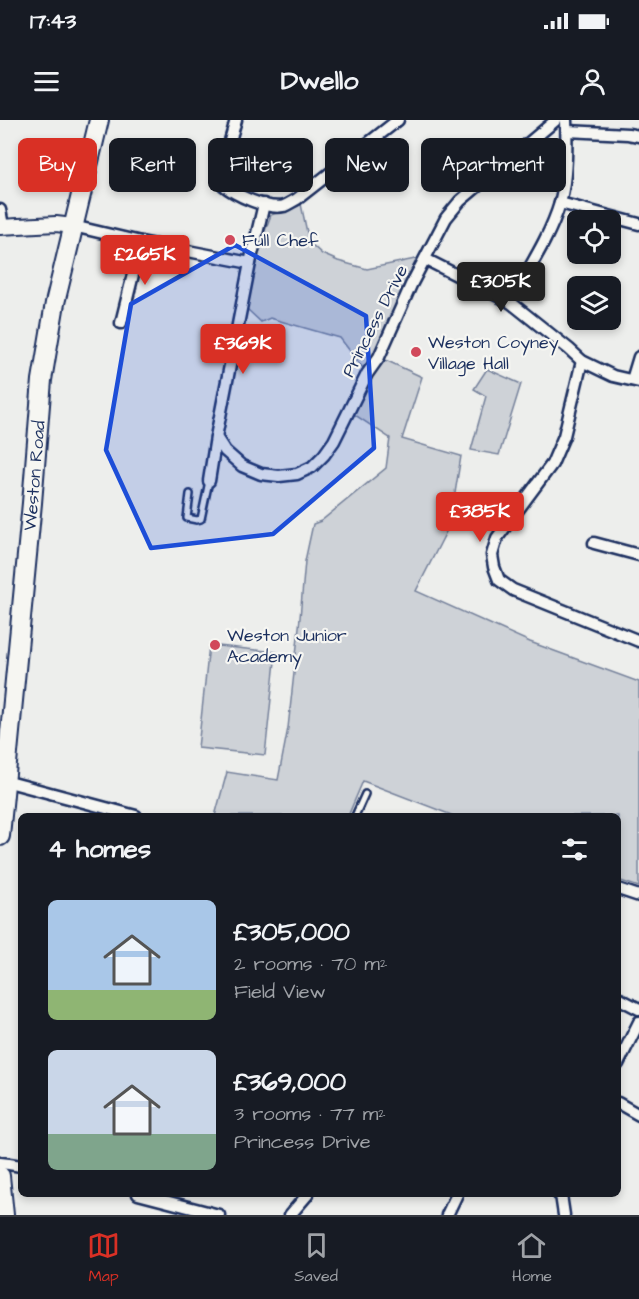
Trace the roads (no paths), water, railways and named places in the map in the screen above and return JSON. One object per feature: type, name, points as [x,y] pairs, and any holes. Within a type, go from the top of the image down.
[{"type":"highway","name":"Weston Road","points":[[0,836],[5,781],[4,743],[32,503],[42,380],[55,303],[99,120]]},
{"type":"highway","points":[[0,1176],[4,1215]]},
{"type":"street","points":[[236,120],[221,172],[222,184],[232,192],[276,207],[292,202],[398,120]]},
{"type":"street","name":"Princess Drive","points":[[216,436],[225,451],[242,466],[261,474],[279,476],[297,474],[312,467],[334,441],[367,374],[379,357],[411,285],[446,218],[460,201],[556,120]]},
{"type":"street","points":[[510,302],[552,227],[560,203],[564,188],[566,125],[639,136]]},
{"type":"street","points":[[560,203],[639,224]]},
{"type":"street","points":[[209,481],[250,263],[264,204]]},
{"type":"street","points":[[0,210],[2,227],[56,224],[73,226],[250,263]]},
{"type":"street","points":[[121,323],[141,242]]},
{"type":"street","points":[[425,259],[510,302],[582,361],[613,376],[635,381],[639,357]]},
{"type":"street","points":[[582,361],[564,436],[552,464],[497,538],[492,555],[494,567],[499,580],[513,590],[639,641]]},
{"type":"street","points":[[594,543],[639,555]]},
{"type":"street","points":[[5,781],[125,813]]},
{"type":"street","points":[[621,890],[639,897]]},
{"type":"street","points":[[621,1000],[639,1009]]},
{"type":"street","points":[[621,1058],[639,1022]]},
{"type":"street","points":[[621,1104],[639,1115]]},
{"type":"street","points":[[0,1163],[18,1166]]},
{"type":"street","points":[[150,1197],[219,1215]]},
{"type":"street","points":[[290,1215],[305,1197]]},
{"type":"street","points":[[447,1215],[456,1197]]},
{"type":"street","points":[[560,1197],[564,1215]]},
{"type":"lane","points":[[190,494],[187,518],[201,519],[209,481]]},
{"type":"lane","points":[[356,813],[365,794]]},
{"type":"place","name":"Full Chef","points":[[230,240]]},
{"type":"place","name":"Weston Coyney Village Hall","points":[[416,352]]},
{"type":"place","name":"Weston Junior Academy","points":[[215,645]]}]
